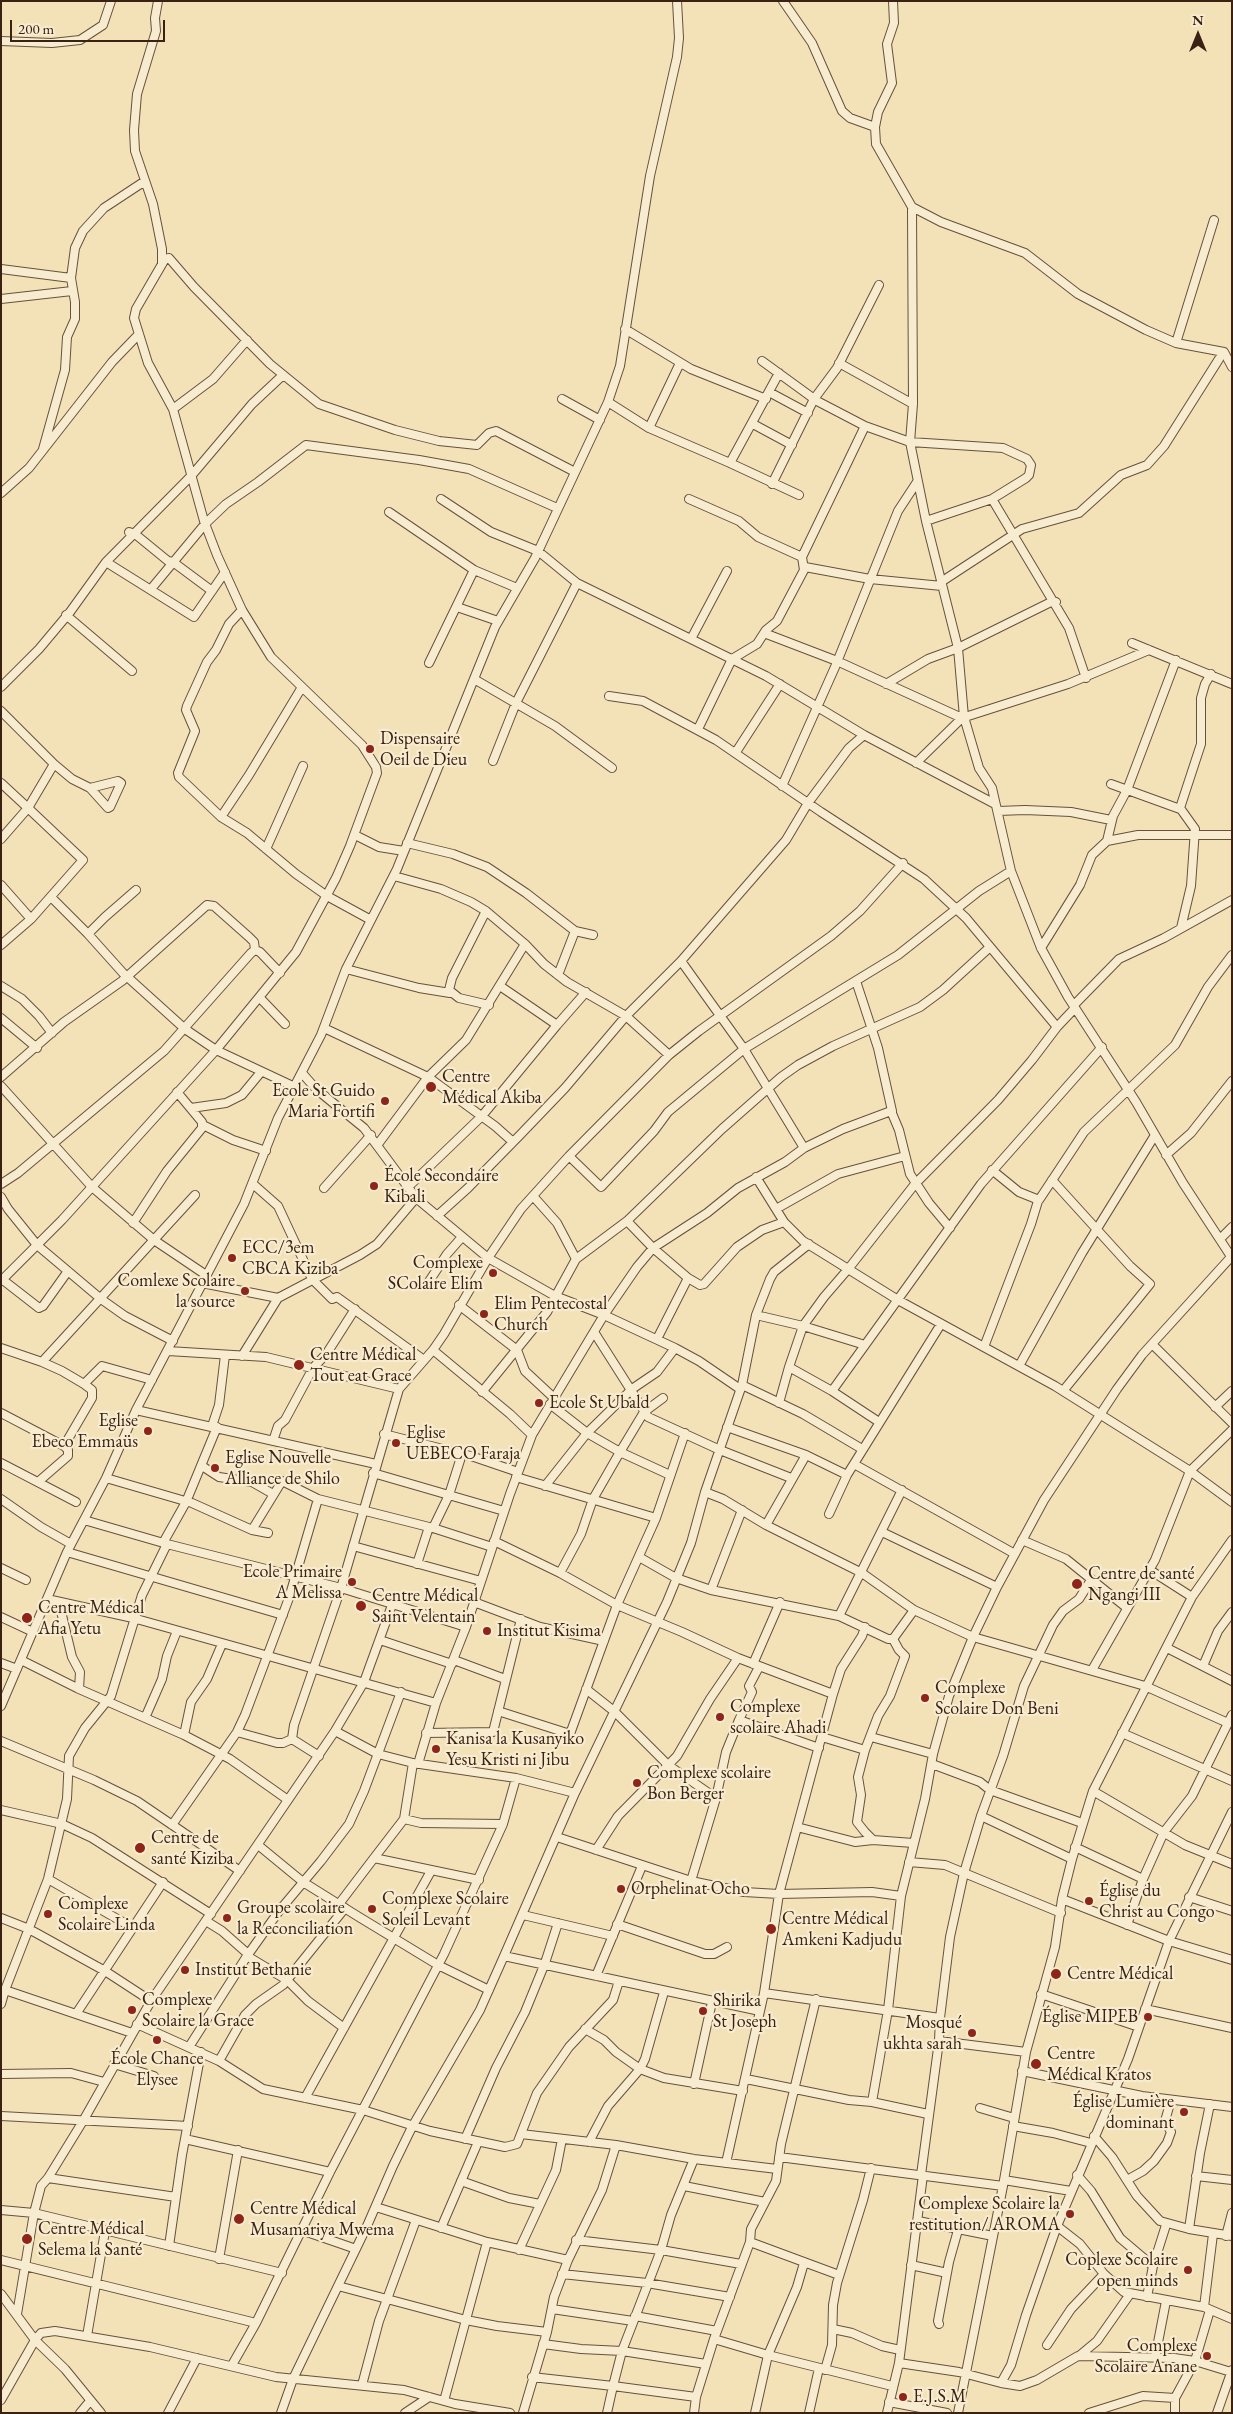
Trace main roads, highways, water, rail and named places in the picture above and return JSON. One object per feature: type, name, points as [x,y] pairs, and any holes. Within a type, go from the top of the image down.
[{"type":"place","name":"Dispensaire Oeil de Dieu","points":[[370,749]]},
{"type":"place","name":"Centre Médical Akiba","points":[[431,1087]]},
{"type":"place","name":"Ecole St Guido Maria Fortifi","points":[[385,1101]]},
{"type":"place","name":"École Secondaire Kibali","points":[[374,1186]]},
{"type":"place","name":"ECC/3em CBCA Kiziba","points":[[232,1258]]},
{"type":"place","name":"Complexe SColaire Elim","points":[[493,1273]]},
{"type":"place","name":"Comlexe Scolaire la source","points":[[245,1291]]},
{"type":"place","name":"Elim Pentecostal Church","points":[[484,1314]]},
{"type":"place","name":"Centre Médical Tout eat Grace","points":[[299,1365]]},
{"type":"place","name":"Ecole St Ubald","points":[[539,1403]]},
{"type":"place","name":"Eglise Ebeco Emmaüs","points":[[148,1431]]},
{"type":"place","name":"Eglise UEBECO Faraja","points":[[396,1443]]},
{"type":"place","name":"Eglise Nouvelle Alliance de Shilo","points":[[215,1468]]},
{"type":"place","name":"Ecole Primaire A Melissa","points":[[352,1582]]},
{"type":"place","name":"Centre de santé Ngangi III","points":[[1077,1584]]},
{"type":"place","name":"Centre Médical Saint Velentain","points":[[361,1606]]},
{"type":"place","name":"Centre Médical Afia Yetu","points":[[27,1618]]},
{"type":"place","name":"Institut Kisima","points":[[487,1631]]},
{"type":"place","name":"Complexe Scolaire Don Beni","points":[[925,1698]]},
{"type":"place","name":"Complexe scolaire Ahadi","points":[[720,1717]]},
{"type":"place","name":"Kanisa la Kusanyiko Yesu Kristi ni Jibu","points":[[436,1749]]},
{"type":"place","name":"Complexe scolaire Bon Berger","points":[[637,1783]]},
{"type":"place","name":"Centre de santé Kiziba","points":[[140,1848]]},
{"type":"place","name":"Orphelinat Ocho","points":[[621,1889]]},
{"type":"place","name":"Église du Christ au Congo","points":[[1089,1901]]},
{"type":"place","name":"Complexe Scolaire Soleil Levant","points":[[372,1909]]},
{"type":"place","name":"Complexe Scolaire Linda","points":[[48,1914]]},
{"type":"place","name":"Groupe scolaire la Reconciliation","points":[[227,1918]]},
{"type":"place","name":"Centre Médical Amkeni Kadjudu","points":[[771,1929]]},
{"type":"place","name":"Institut Bethanie","points":[[185,1970]]},
{"type":"place","name":"Centre Médical","points":[[1056,1974]]},
{"type":"place","name":"Complexe Scolaire la Grace","points":[[132,2010]]},
{"type":"place","name":"Shirika St Joseph","points":[[703,2011]]},
{"type":"place","name":"Église MIPEB","points":[[1148,2017]]},
{"type":"place","name":"Mosqué ukhta sarah","points":[[972,2033]]},
{"type":"place","name":"École Chance Elysee","points":[[157,2040]]},
{"type":"place","name":"Centre Médical Kratos","points":[[1036,2064]]},
{"type":"place","name":"Église Lumière dominant","points":[[1184,2112]]},
{"type":"place","name":"Complexe Scolaire la restitution/ AROMA","points":[[1070,2214]]},
{"type":"place","name":"Centre Médical Musamariya Mwema","points":[[239,2219]]},
{"type":"place","name":"Centre Médical Selema la Santé","points":[[27,2239]]},
{"type":"place","name":"Coplexe Scolaire open minds","points":[[1188,2270]]},
{"type":"place","name":"Complexe Scolaire Anane","points":[[1207,2356]]},
{"type":"place","name":"E.J.S.M","points":[[903,2397]]}]
